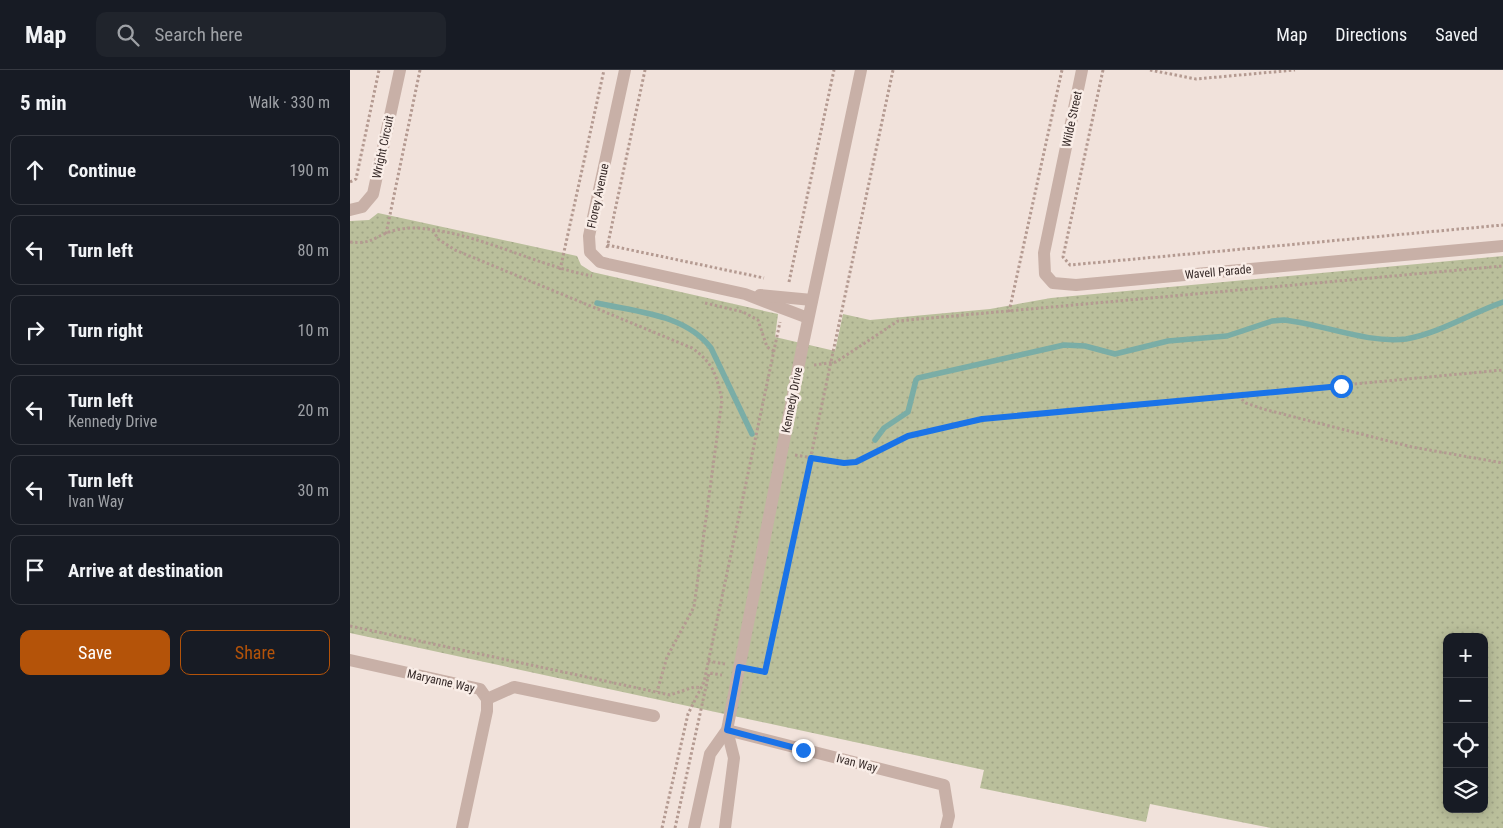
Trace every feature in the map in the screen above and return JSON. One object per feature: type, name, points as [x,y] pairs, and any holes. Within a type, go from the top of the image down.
[{"type":"street","name":"Wright Circuit","points":[[350,210],[362,207],[373,194],[400,70]]},
{"type":"street","name":"Florey Avenue","points":[[604,263],[590,252],[589,236],[625,70]]},
{"type":"street","name":"Kennedy Drive","points":[[694,828],[710,754],[727,730],[808,318],[861,70]]},
{"type":"street","name":"Wilde Street","points":[[1062,168],[1082,70]]},
{"type":"street","name":"Wavell Parade","points":[[1062,168],[1043,258],[1043,265],[1048,280],[1059,286],[1503,246]]},
{"type":"street","points":[[604,263],[784,303],[808,318]]},
{"type":"street","points":[[784,303],[812,300]]},
{"type":"street","name":"Maryanne Way","points":[[350,660],[480,689],[487,699],[488,712],[462,828]]},
{"type":"street","points":[[487,699],[514,687],[654,716]]},
{"type":"street","name":"Kennedy Drive","points":[[725,828],[734,758],[727,730]]},
{"type":"street","name":"Ivan Way","points":[[727,730],[944,785],[949,816],[946,828]]},
{"type":"path","points":[[350,182],[356,179],[380,70]]},
{"type":"path","points":[[385,234],[420,70]]},
{"type":"path","points":[[560,270],[604,70]]},
{"type":"path","points":[[350,242],[367,243],[385,234],[411,228],[433,230],[472,237],[560,270],[600,278],[645,70]]},
{"type":"path","points":[[662,828],[688,714],[701,688],[708,661],[834,70]]},
{"type":"path","points":[[708,661],[765,672],[811,458],[829,363],[893,70]]},
{"type":"path","points":[[1010,312],[1062,70]]},
{"type":"path","points":[[1103,70],[1063,257],[1070,265],[1503,225]]},
{"type":"path","points":[[1150,70],[1196,79],[1295,70]]},
{"type":"path","points":[[433,230],[438,239],[455,250],[692,348],[705,358],[713,368],[722,400],[694,607],[668,657],[657,692]]},
{"type":"path","points":[[607,244],[770,280]]},
{"type":"path","points":[[814,365],[836,362],[898,321],[1503,266]]},
{"type":"path","points":[[779,282],[789,284]]},
{"type":"path","points":[[695,301],[743,312],[758,320],[767,347],[774,351]]},
{"type":"path","points":[[794,455],[844,463],[856,462],[908,436],[976,420],[1503,370]]},
{"type":"path","points":[[1238,395],[1246,403],[1263,409],[1412,447],[1503,463]]},
{"type":"path","points":[[350,626],[670,695],[694,688],[706,688]]},
{"type":"green space","points":[[378,213],[577,256],[581,265],[592,272],[778,314],[775,337],[835,351],[843,314],[870,320],[990,309],[1051,298],[1503,256],[1503,828],[1271,828],[1150,804],[1146,822],[980,788],[984,770],[350,633],[350,221],[369,220]]},
{"type":"waterway","points":[[875,440],[884,428],[908,412],[918,378],[1064,345],[1085,346],[1115,354],[1168,341],[1227,336],[1272,321],[1284,320],[1376,339],[1406,339],[1443,328],[1503,302]]},
{"type":"waterway","points":[[597,303],[659,316],[688,328],[700,337],[711,348],[752,434]]},
{"type":"route","points":[[803,750],[727,730],[739,667],[765,672],[811,458],[844,463],[856,462],[908,436],[982,419],[1341,386]]}]
